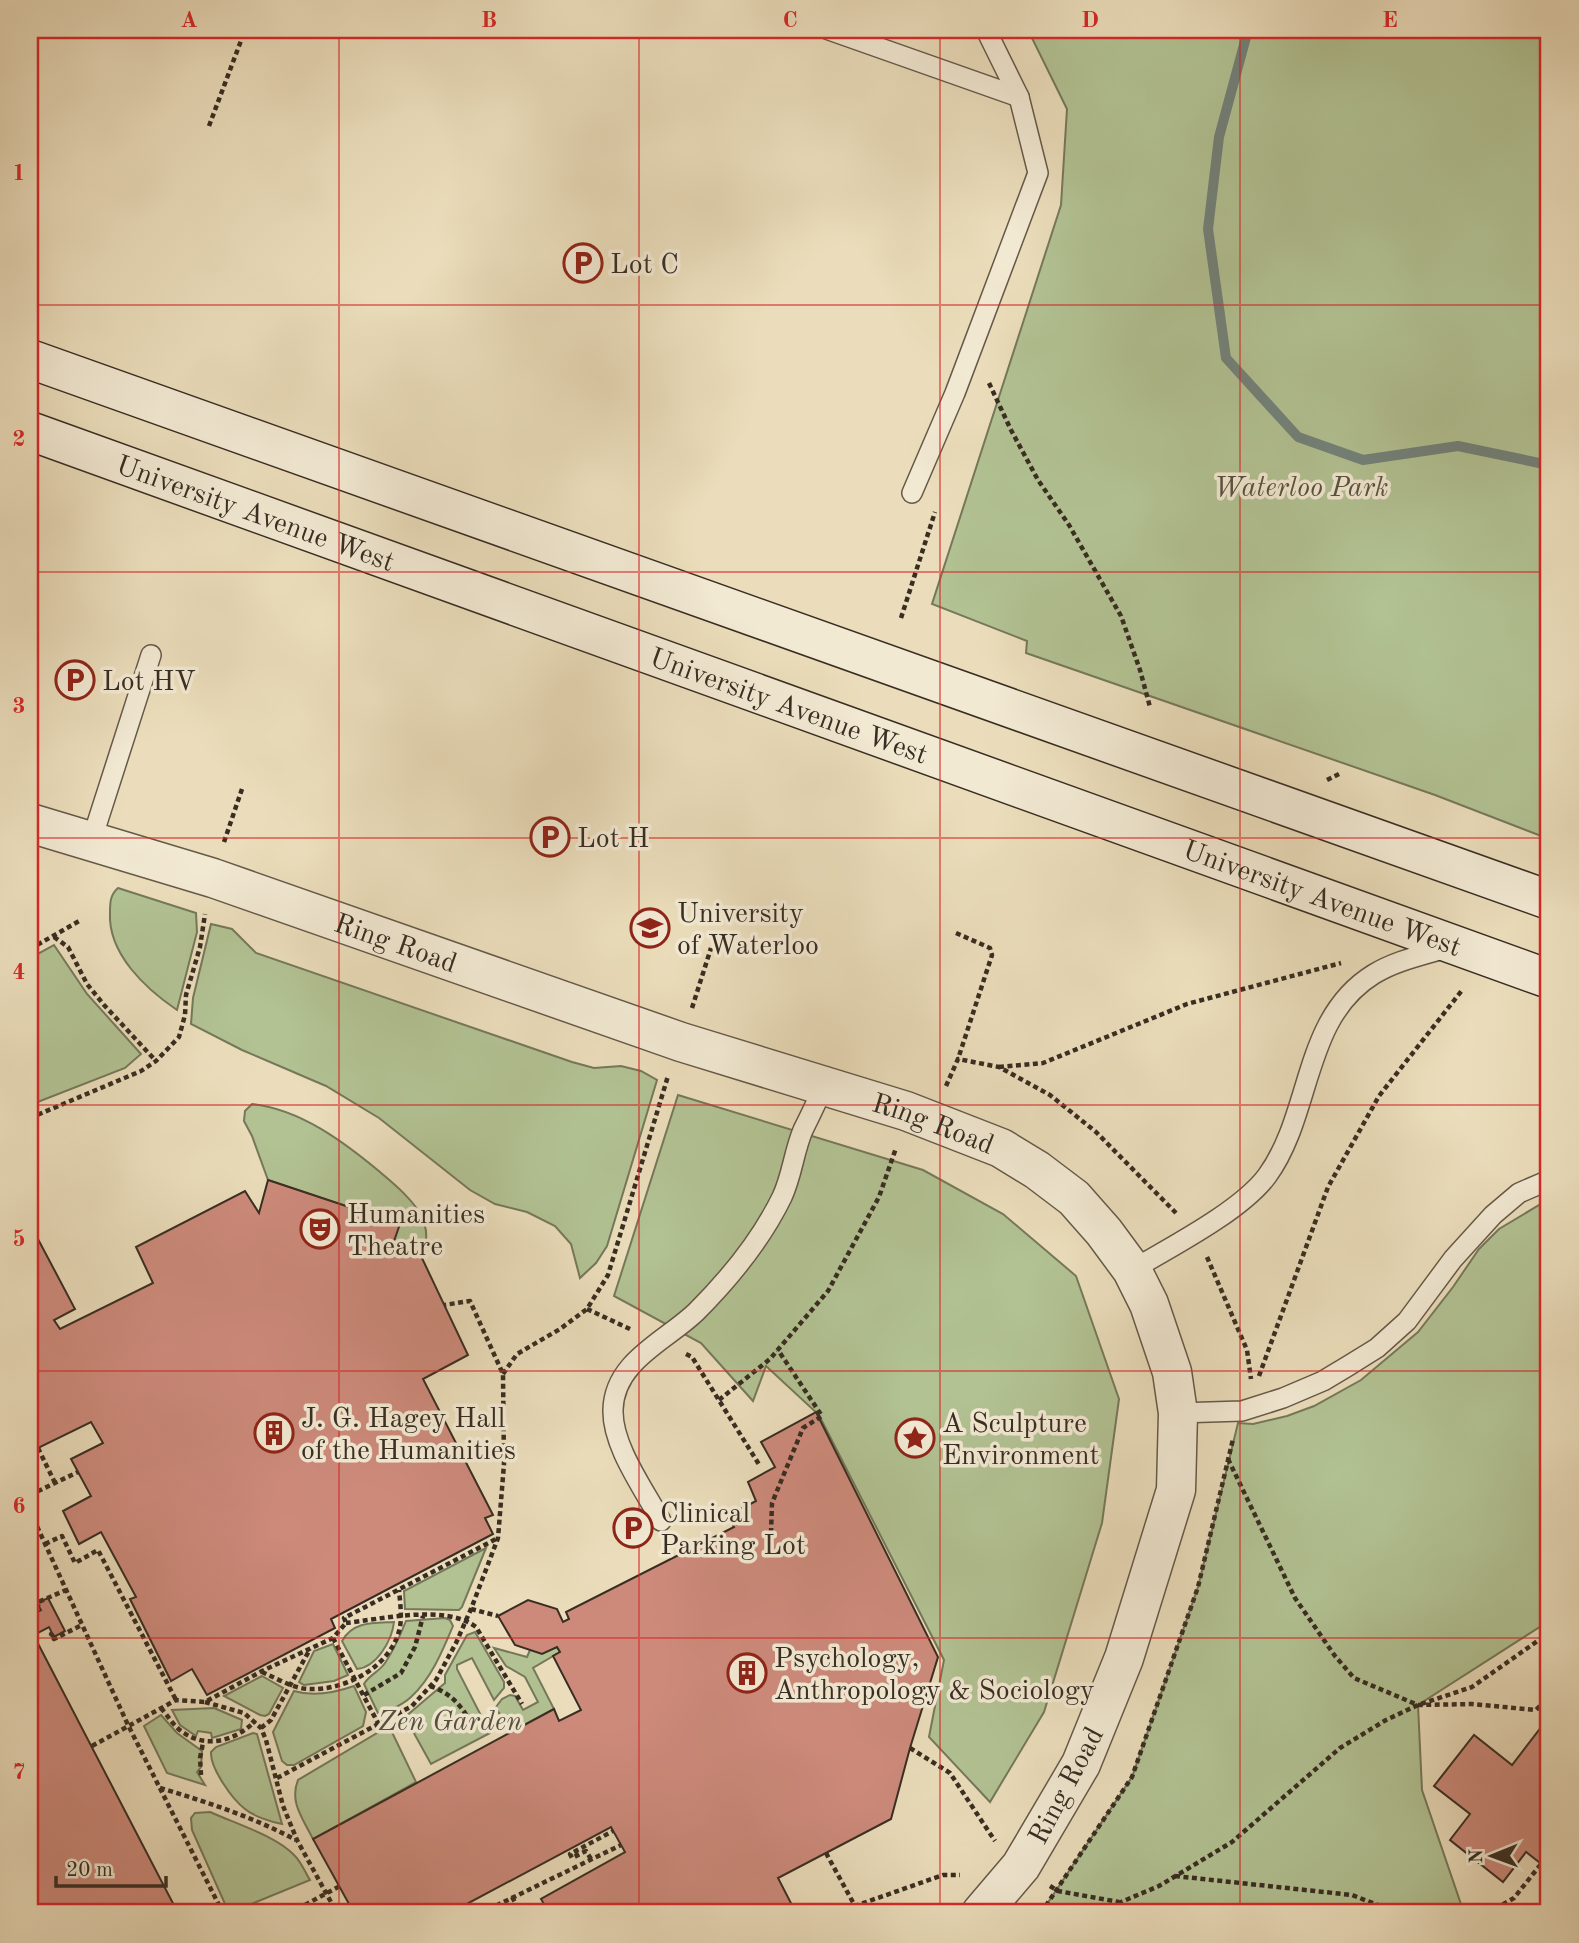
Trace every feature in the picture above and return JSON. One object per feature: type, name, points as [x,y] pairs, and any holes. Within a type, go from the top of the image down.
[{"type":"main road","points":[[30,359],[1549,901]]},
{"type":"main road","name":"University Avenue West","points":[[30,430],[1549,979]]},
{"type":"main road","name":"Ring Road","points":[[30,823],[213,878],[681,1042],[906,1111],[1001,1148],[1037,1170],[1074,1198],[1104,1232],[1132,1270],[1149,1304],[1172,1372],[1178,1413],[1176,1490],[1151,1577],[1103,1713],[1081,1764],[1021,1866],[981,1913]]},
{"type":"lane","points":[[829,30],[1019,97]]},
{"type":"lane","points":[[912,493],[955,393],[1038,173],[1019,97],[986,30]]},
{"type":"lane","points":[[91,842],[151,655]]},
{"type":"lane","points":[[1132,1270],[1246,1198],[1265,1178],[1281,1154],[1291,1129],[1320,1038],[1344,1000],[1373,975],[1395,964],[1455,945]]},
{"type":"lane","points":[[661,1521],[617,1438],[613,1410],[618,1385],[636,1359],[695,1312],[729,1275],[763,1231],[783,1195],[803,1130],[823,1087]]},
{"type":"lane","points":[[1178,1413],[1242,1411],[1283,1398],[1322,1381],[1377,1348],[1407,1321],[1453,1259],[1493,1215],[1519,1193],[1549,1180]]},
{"type":"path","points":[[208,126],[245,30]]},
{"type":"path","points":[[989,383],[1038,480],[1069,525],[1121,616],[1150,707]]},
{"type":"path","points":[[1323,782],[1339,774]]},
{"type":"path","points":[[223,845],[243,786]]},
{"type":"path","points":[[30,949],[81,920]]},
{"type":"path","points":[[956,933],[990,948],[992,956],[958,1059]]},
{"type":"path","points":[[54,937],[68,947],[87,984],[104,1005],[156,1061]]},
{"type":"path","points":[[30,1118],[107,1087],[156,1061],[179,1037],[186,995],[200,947]]},
{"type":"path","points":[[698,990],[711,948]]},
{"type":"path","points":[[999,1067],[1043,1063],[1187,1004],[1343,963]]},
{"type":"path","points":[[1242,1411],[1265,1364],[1328,1187],[1379,1096],[1463,989]]},
{"type":"path","points":[[503,1374],[517,1354],[587,1309],[608,1275],[664,1089]]},
{"type":"path","points":[[719,1400],[778,1350],[828,1291],[879,1197],[893,1162]]},
{"type":"path","points":[[277,1779],[412,1706],[430,1686],[456,1643],[498,1538],[503,1464],[503,1374],[470,1301],[444,1306]]},
{"type":"path","points":[[587,1309],[692,1357],[760,1466]]},
{"type":"path","points":[[771,1532],[772,1503],[803,1428],[822,1416],[778,1350]]},
{"type":"path","points":[[38,1448],[55,1483]]},
{"type":"path","points":[[1228,1459],[1295,1598],[1335,1656],[1354,1678],[1418,1704],[1472,1704],[1536,1710],[1549,1698]]},
{"type":"path","points":[[30,1495],[78,1472]]},
{"type":"path","points":[[30,1511],[128,1725],[223,1913]]},
{"type":"path","points":[[45,1544],[62,1536],[75,1563],[99,1550],[176,1700]]},
{"type":"path","points":[[346,1623],[344,1618],[498,1538]]},
{"type":"path","points":[[39,1607],[36,1603],[66,1590]]},
{"type":"path","points":[[262,1671],[305,1689],[326,1688],[372,1670],[387,1654],[400,1629],[399,1590]]},
{"type":"path","points":[[471,1609],[498,1616]]},
{"type":"path","points":[[205,1702],[262,1671],[333,1638],[346,1623],[452,1615],[466,1619],[476,1627],[522,1704]]},
{"type":"path","points":[[364,1695],[401,1673],[415,1647],[423,1616]]},
{"type":"path","points":[[54,1637],[51,1634],[54,1639],[82,1625]]},
{"type":"path","points":[[1104,1913],[1231,1842],[1340,1748],[1385,1720],[1418,1704],[1472,1687],[1549,1633]]},
{"type":"path","points":[[333,1638],[379,1725]]},
{"type":"path","points":[[261,1728],[271,1720],[310,1649]]},
{"type":"path","points":[[430,1686],[439,1689],[461,1705],[472,1726]]},
{"type":"path","points":[[92,1746],[176,1700],[205,1702],[244,1713],[261,1728],[267,1740],[284,1806],[297,1840],[337,1913]]},
{"type":"path","points":[[161,1708],[181,1732],[203,1742],[228,1739],[244,1732],[255,1721]]},
{"type":"path","points":[[201,1775],[203,1742]]},
{"type":"path","points":[[910,1748],[950,1773],[989,1836]]},
{"type":"path","points":[[160,1788],[214,1804],[297,1840]]},
{"type":"path","points":[[591,1859],[586,1851],[572,1858],[570,1854],[613,1831]]},
{"type":"path","points":[[481,1913],[621,1845]]},
{"type":"path","points":[[826,1853],[855,1906],[943,1875],[960,1875]]},
{"type":"path","points":[[1488,1913],[1514,1898],[1541,1864]]},
{"type":"path","points":[[1174,1876],[1352,1895],[1398,1913]]},
{"type":"path","points":[[290,1913],[340,1886]]},
{"type":"path","points":[[512,1897],[521,1913]]},
{"type":"green space","name":"Waterloo Park","points":[[1028,30],[1549,30],[1549,839],[1435,795],[1026,653],[1027,641],[932,604],[1061,205],[1067,109]]},
{"type":"green space","points":[[118,888],[196,913],[197,932],[177,1010],[153,992],[131,969],[115,942],[110,906],[112,896]]},
{"type":"green space","points":[[211,924],[232,929],[256,953],[572,1062],[594,1068],[621,1066],[641,1071],[657,1080],[607,1246],[596,1263],[580,1278],[571,1244],[555,1226],[527,1212],[495,1204],[470,1190],[379,1118],[326,1086],[242,1050],[191,1024],[193,998]]},
{"type":"green space","points":[[54,945],[87,994],[141,1054],[125,1068],[30,1105],[30,958]]},
{"type":"green space","points":[[678,1095],[923,1170],[1003,1214],[1076,1276],[1119,1399],[1102,1523],[1044,1712],[990,1802],[929,1737],[944,1660],[819,1415],[766,1366],[753,1401],[701,1343],[614,1296]]},
{"type":"green space","points":[[252,1104],[287,1113],[320,1129],[352,1149],[399,1189],[417,1208],[423,1219],[426,1243],[421,1256],[393,1244],[399,1224],[268,1180],[244,1121],[245,1111]]},
{"type":"green space","points":[[1549,1199],[1549,1621],[1418,1705],[1422,1790],[1464,1913],[1041,1913],[1132,1777],[1198,1587],[1238,1423],[1253,1424],[1287,1416],[1314,1406],[1361,1380],[1418,1332],[1479,1249],[1499,1229]]},
{"type":"green space","points":[[486,1548],[459,1610],[405,1609],[404,1591]]},
{"type":"green space","points":[[445,1618],[450,1620],[453,1626],[425,1682],[405,1702],[383,1714],[378,1713],[364,1684],[385,1663],[406,1621]]},
{"type":"green space","points":[[394,1622],[382,1652],[371,1663],[357,1669],[342,1641],[347,1634],[365,1624]]},
{"type":"green space","name":"Zen Garden","points":[[475,1632],[504,1682],[504,1688],[494,1700],[472,1658],[457,1665],[457,1669],[490,1733],[431,1764],[405,1717],[445,1683],[445,1675],[467,1635]]},
{"type":"green space","points":[[333,1644],[348,1675],[334,1681],[304,1685],[299,1682],[314,1651]]},
{"type":"green space","points":[[557,1647],[560,1652],[533,1668],[554,1709],[509,1733],[496,1707],[502,1699],[515,1696],[523,1710],[538,1702],[525,1677],[506,1666],[494,1648],[527,1657],[530,1650]]},
{"type":"green space","points":[[262,1676],[283,1688],[269,1714],[260,1715],[224,1696]]},
{"type":"green space","points":[[354,1686],[366,1712],[363,1726],[294,1765],[287,1765],[282,1761],[273,1732],[294,1691],[324,1693]]},
{"type":"green space","points":[[214,1708],[242,1720],[241,1729],[212,1738],[211,1733],[198,1731],[196,1736],[180,1725],[172,1710]]},
{"type":"green space","points":[[161,1715],[177,1733],[202,1751],[201,1767],[197,1772],[205,1785],[167,1773],[144,1726]]},
{"type":"green space","points":[[389,1726],[416,1782],[313,1839],[296,1803],[298,1780]]},
{"type":"green space","points":[[253,1733],[257,1734],[282,1824],[245,1809],[228,1791],[214,1766],[211,1752],[216,1747]]},
{"type":"green space","points":[[210,1812],[278,1842],[297,1858],[310,1880],[229,1913],[192,1830],[191,1818],[195,1813]]},
{"type":"building","name":"J. G. Hagey Hall of the Humanities","points":[[268,1180],[400,1224],[393,1244],[421,1256],[468,1355],[423,1379],[493,1515],[485,1518],[493,1534],[331,1619],[335,1628],[207,1695],[192,1669],[171,1681],[130,1599],[136,1597],[101,1532],[79,1544],[63,1511],[91,1496],[71,1459],[103,1443],[91,1422],[30,1452],[30,1224],[75,1309],[54,1320],[60,1329],[153,1283],[136,1247],[245,1191],[259,1213]]},
{"type":"building","name":"Psychology, Anthropology & Sociology","points":[[816,1412],[938,1657],[891,1819],[778,1878],[794,1909],[786,1913],[549,1913],[541,1899],[625,1852],[611,1827],[450,1913],[354,1913],[313,1839],[554,1709],[559,1721],[581,1710],[553,1656],[560,1652],[557,1647],[542,1654],[515,1645],[498,1616],[528,1600],[557,1609],[563,1622],[569,1619],[566,1612],[734,1527],[728,1516],[756,1501],[748,1482],[775,1467],[761,1442]]},
{"type":"building","points":[[48,1598],[65,1631],[54,1637],[49,1627],[38,1633],[36,1629],[32,1632],[178,1913],[30,1913],[30,1616],[41,1610],[37,1603]]},
{"type":"building","points":[[1549,1717],[1549,1870],[1526,1852],[1503,1882],[1450,1840],[1470,1814],[1434,1786],[1474,1735],[1512,1765]]},
{"type":"waterway","points":[[1248,30],[1219,137],[1208,229],[1226,358],[1298,437],[1363,460],[1458,446],[1549,465]]},
{"type":"place","name":"Lot C","points":[[583,263]]},
{"type":"place","name":"Lot HV","points":[[75,680]]},
{"type":"place","name":"Lot H","points":[[550,837]]},
{"type":"place","name":"University of Waterloo","points":[[650,928]]},
{"type":"place","name":"Humanities Theatre","points":[[320,1229]]},
{"type":"place","name":"J. G. Hagey Hall of the Humanities","points":[[274,1433]]},
{"type":"place","name":"A Sculpture Environment","points":[[915,1438]]},
{"type":"place","name":"Clinical Parking Lot","points":[[633,1528]]},
{"type":"place","name":"Psychology, Anthropology & Sociology","points":[[747,1673]]}]
